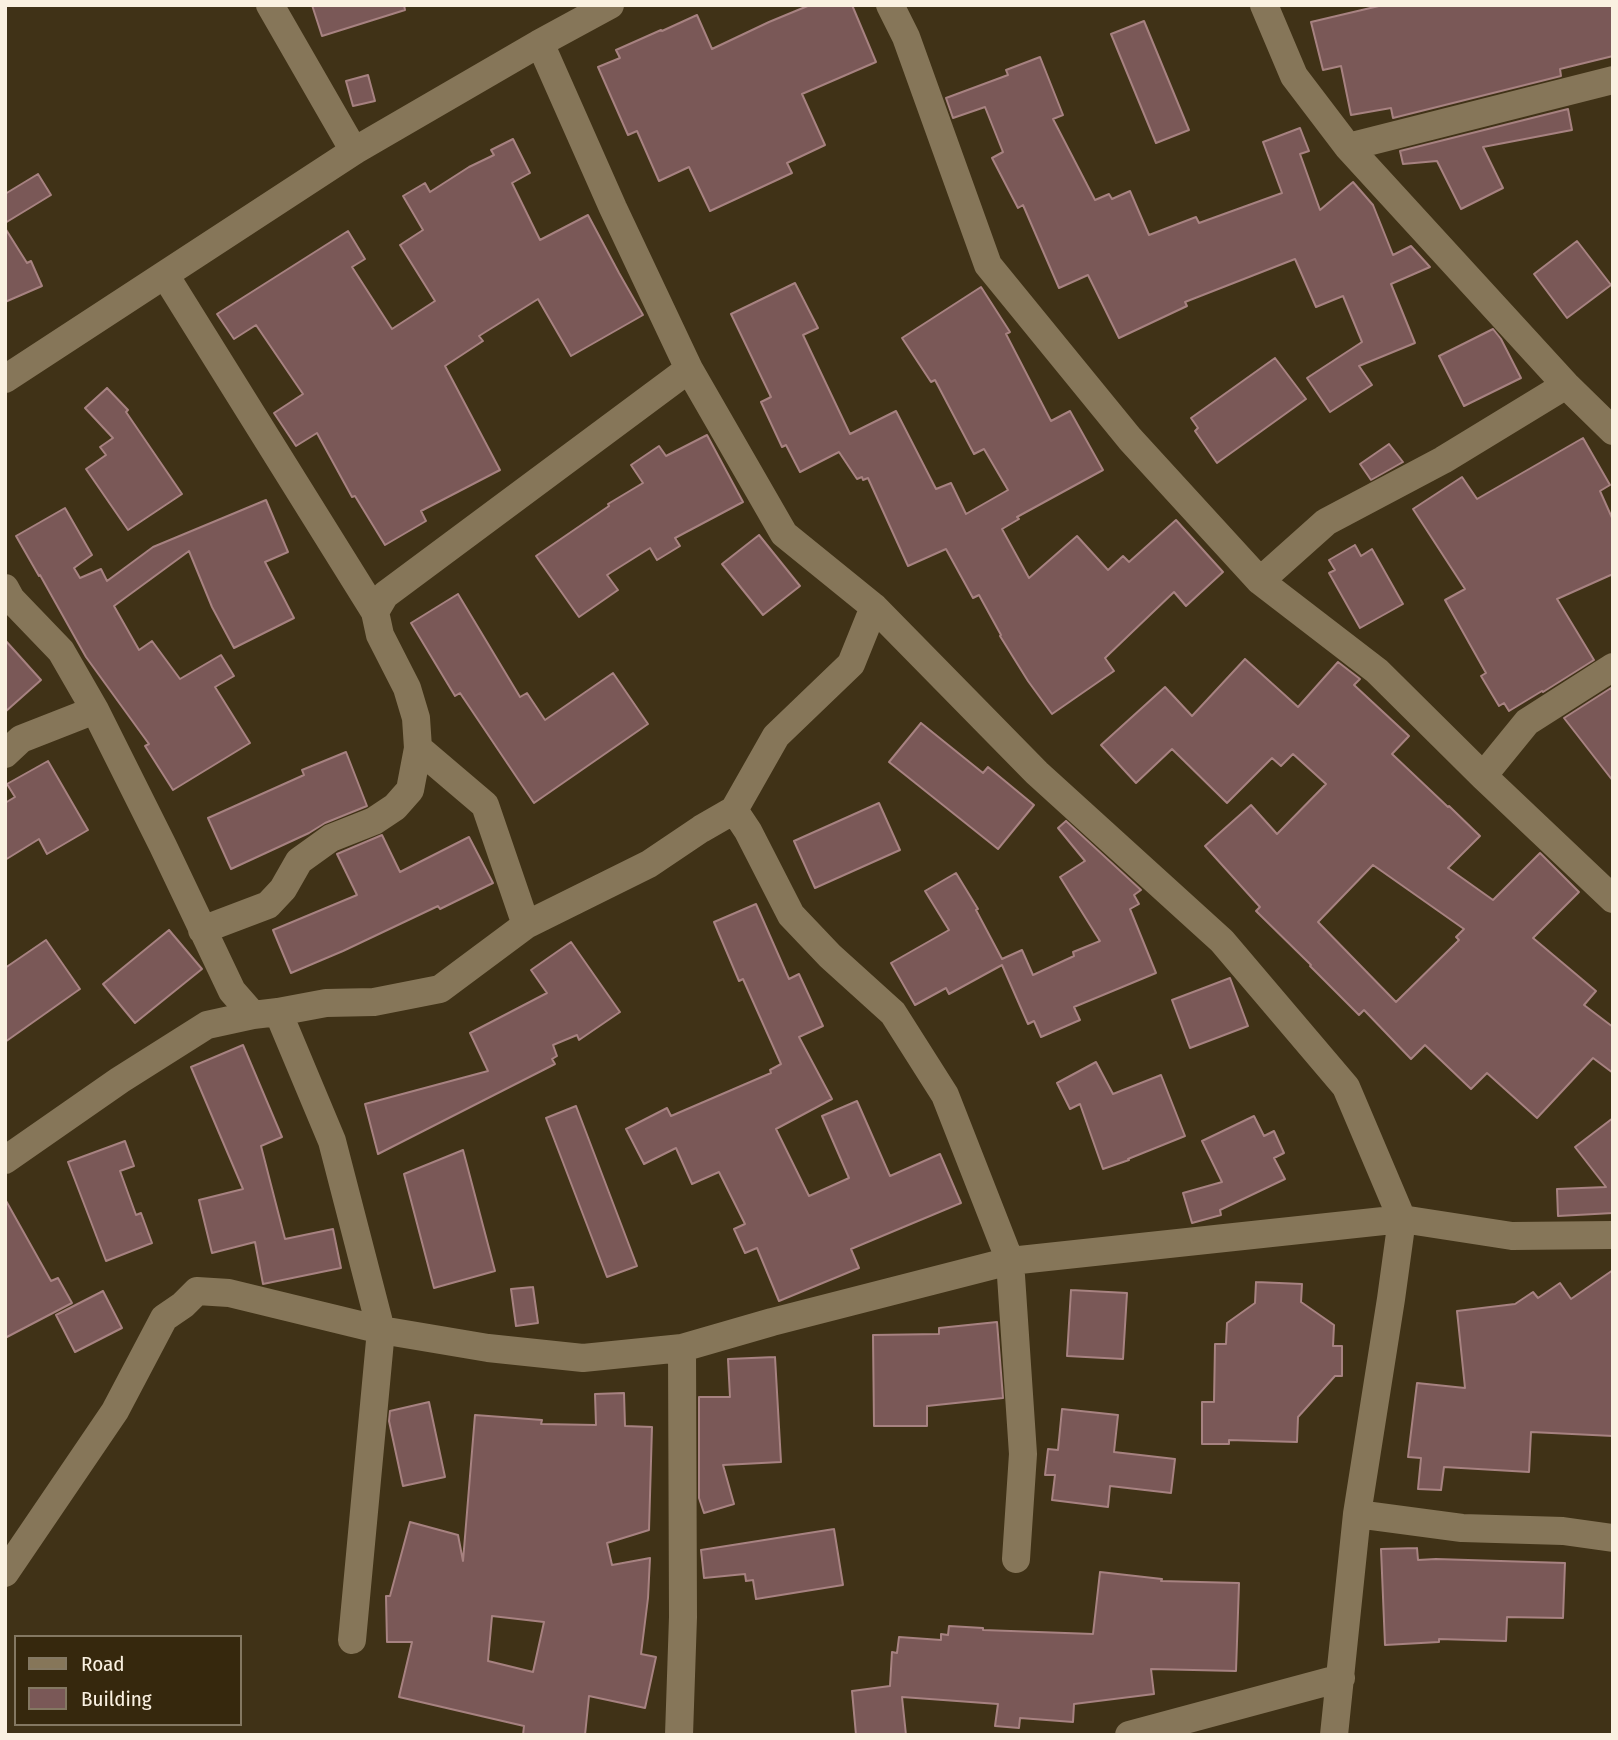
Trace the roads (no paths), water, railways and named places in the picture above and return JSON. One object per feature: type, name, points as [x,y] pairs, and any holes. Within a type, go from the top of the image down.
[{"type":"street","points":[[270,5],[354,151]]},
{"type":"street","points":[[5,379],[354,151],[611,5]]},
{"type":"street","points":[[890,5],[906,37],[988,265],[1130,439],[1261,581],[1377,671],[1613,899]]},
{"type":"street","points":[[1265,5],[1294,76],[1348,147],[1566,385],[1613,431]]},
{"type":"street","points":[[540,43],[613,208],[689,369],[784,534],[874,607],[1037,773],[1222,941],[1346,1087],[1402,1219],[1357,1514],[1334,1735]]},
{"type":"street","points":[[1348,147],[1613,80]]},
{"type":"street","points":[[165,275],[375,612],[380,635],[407,688],[416,718],[418,748],[410,790],[395,807],[374,821],[331,838],[299,861],[283,889],[268,905],[202,930]]},
{"type":"street","points":[[375,612],[385,595],[689,369]]},
{"type":"street","points":[[1261,581],[1326,522],[1443,460],[1566,385]]},
{"type":"street","points":[[5,588],[11,599],[61,651],[95,710],[232,991],[265,1013],[332,1141],[381,1330],[352,1640]]},
{"type":"street","points":[[5,1160],[120,1080],[207,1025],[326,1003],[374,1002],[440,989],[526,925],[649,864],[734,810],[776,736],[851,664],[874,607]]},
{"type":"street","points":[[1483,776],[1527,722],[1613,667]]},
{"type":"street","points":[[5,754],[20,739],[95,710]]},
{"type":"street","points":[[418,748],[485,805],[526,925]]},
{"type":"street","points":[[734,810],[748,831],[791,915],[830,956],[893,1013],[945,1095],[1010,1261],[1023,1454],[1016,1559]]},
{"type":"street","points":[[207,1025],[232,991]]},
{"type":"street","points":[[5,1573],[115,1411],[164,1318],[197,1292],[229,1293],[381,1330],[488,1348],[583,1357],[681,1348],[1010,1261],[1402,1219],[1512,1236],[1613,1235]]},
{"type":"street","points":[[679,1735],[683,1617],[681,1348]]},
{"type":"street","points":[[1357,1514],[1462,1528],[1563,1531],[1613,1538]]},
{"type":"street","points":[[1129,1735],[1341,1678]]}]
